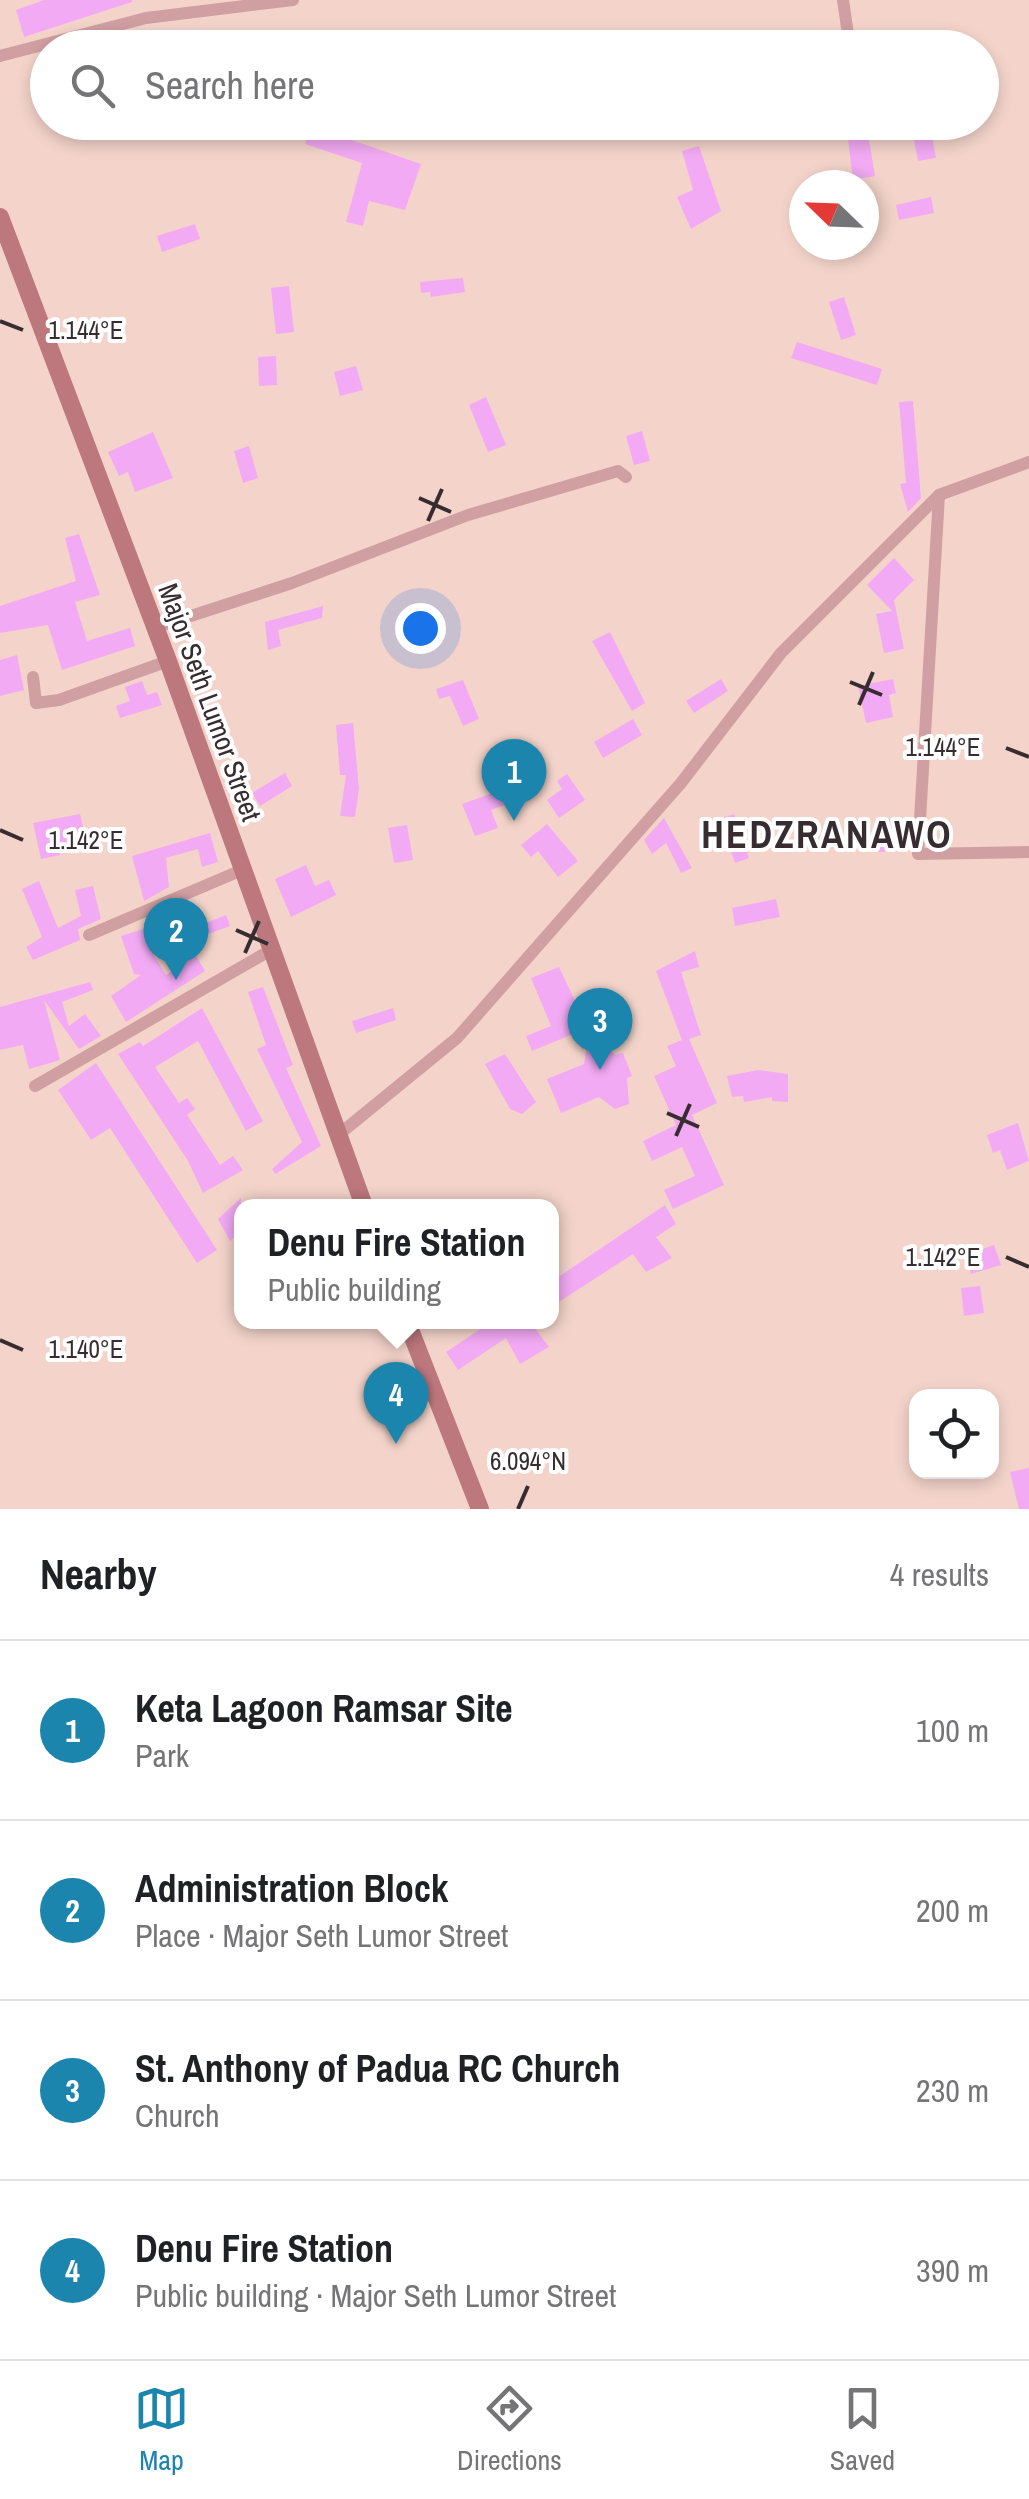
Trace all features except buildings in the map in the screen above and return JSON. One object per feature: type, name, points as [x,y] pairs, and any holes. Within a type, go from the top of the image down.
[{"type":"main road","name":"Major Seth Lumor Street","points":[[0,218],[168,661],[361,1199]]},
{"type":"main road","points":[[410,1329],[480,1509]]},
{"type":"street","points":[[171,0],[176,14]]},
{"type":"street","points":[[109,30],[176,14],[293,0]]},
{"type":"street","points":[[843,0],[847,30]]},
{"type":"street","points":[[0,56],[30,49]]},
{"type":"street","points":[[337,1136],[457,1038],[681,783],[781,653],[938,495],[1029,462]]},
{"type":"street","points":[[154,628],[292,583],[468,515],[618,471],[626,477]]},
{"type":"street","points":[[938,495],[918,854],[1029,852]]},
{"type":"street","points":[[32,678],[36,703],[59,700],[168,661]]},
{"type":"street","points":[[89,935],[242,870]]},
{"type":"street","points":[[36,1086],[271,950]]},
{"type":"shaded area","points":[[0,0],[1029,0],[1029,1509],[0,1509]]},
{"type":"place","name":"Keta Lagoon Ramsar Site","points":[[514,821]]},
{"type":"place","name":"Administration Block","points":[[176,980]]},
{"type":"place","name":"St. Anthony of Padua RC Church","points":[[600,1070]]},
{"type":"place","name":"Denu Fire Station","points":[[396,1444]]},
{"type":"district","name":"HEDZRANAWO","points":[[827,834]]}]
